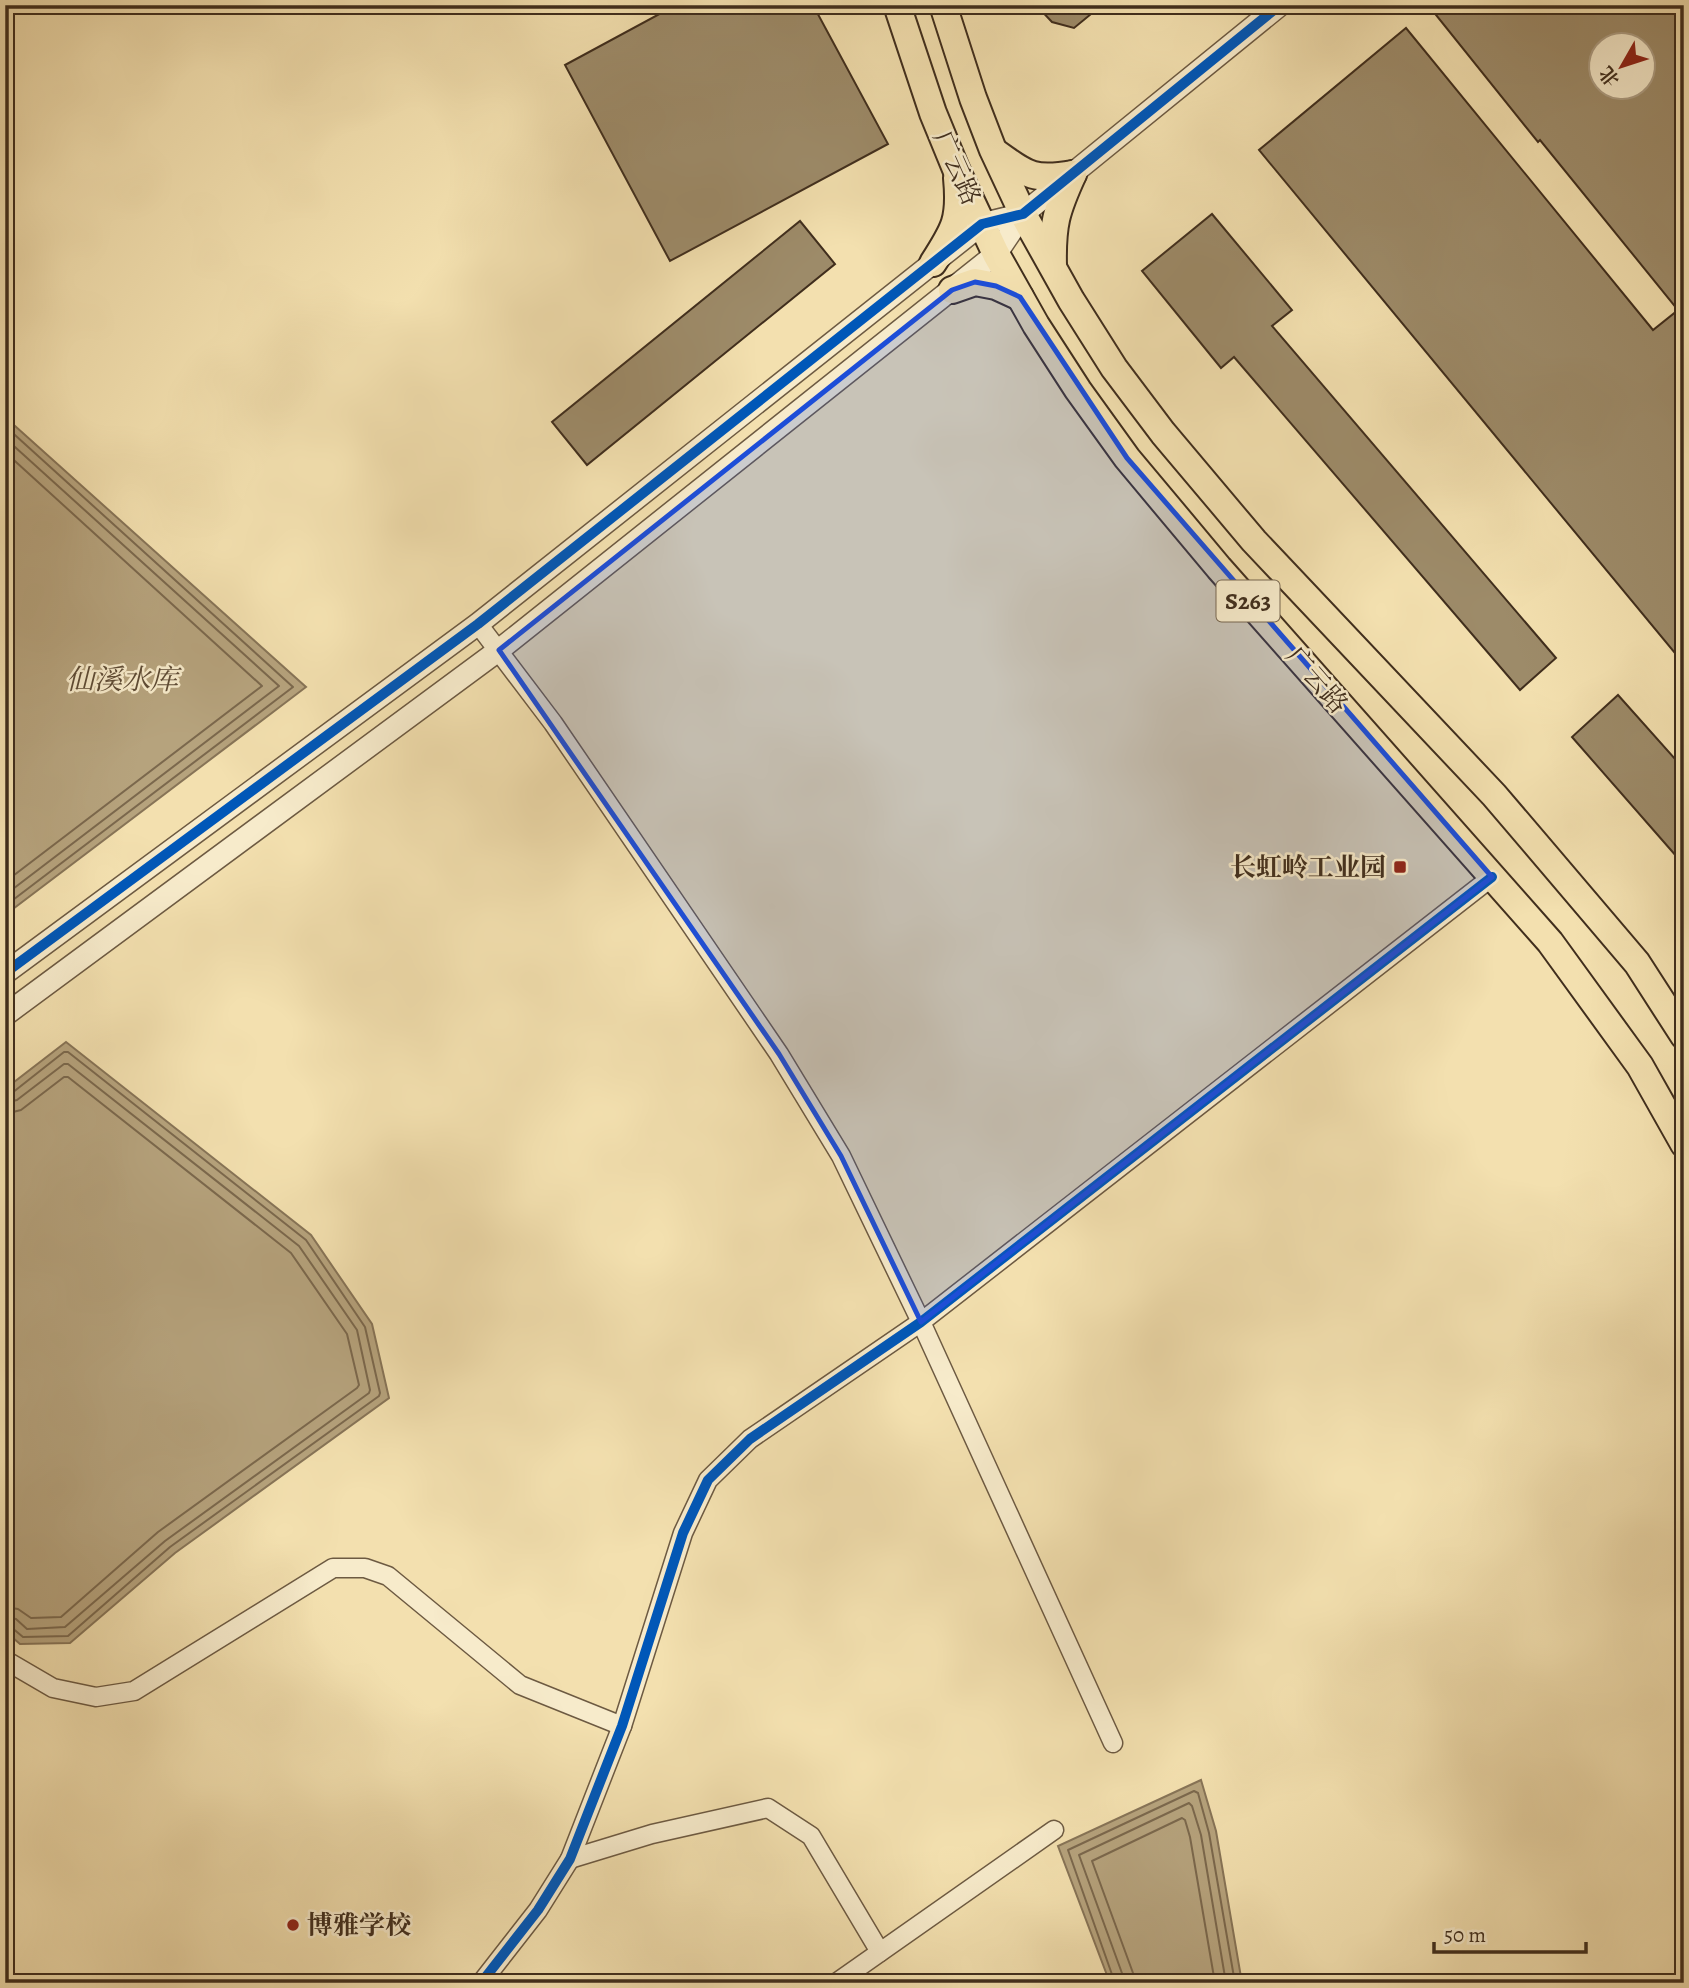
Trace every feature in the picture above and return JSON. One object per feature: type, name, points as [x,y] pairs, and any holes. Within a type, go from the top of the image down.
[{"type":"main road","name":"广云路","points":[[897,5],[933,113],[956,169],[996,254],[1036,325],[1078,390],[1127,458],[1219,568],[1550,943],[1640,1066],[1684,1144]]},
{"type":"main road","name":"广云路","points":[[943,5],[973,98],[993,150],[1023,214],[1071,300],[1114,368],[1163,433],[1254,541],[1502,804],[1637,963],[1684,1036]]},
{"type":"main road","points":[[993,150],[1023,172],[1048,178],[1073,174]]},
{"type":"main road","points":[[933,263],[953,232],[959,201],[956,169]]},
{"type":"main road","points":[[1053,268],[1052,235],[1058,207],[1073,174]]},
{"type":"main road","points":[[952,290],[975,282],[996,286],[1020,297]]},
{"type":"street","points":[[5,1015],[499,650],[996,254],[1023,214],[1280,5]]},
{"type":"street","points":[[5,973],[478,624],[982,224],[1023,214]]},
{"type":"street","points":[[478,624],[553,723],[779,1054],[841,1156],[921,1322],[1112,1743]]},
{"type":"street","points":[[481,1983],[538,1910],[570,1859],[622,1726],[683,1533],[708,1480],[750,1439],[921,1322],[1492,877]]},
{"type":"street","points":[[5,1660],[53,1688],[96,1697],[134,1691],[333,1568],[365,1568],[388,1576],[520,1685],[622,1726]]},
{"type":"street","points":[[570,1859],[652,1834],[768,1808],[811,1836],[880,1952]]},
{"type":"street","points":[[836,1983],[1054,1830]]},
{"type":"highlighted area","points":[[975,282],[996,286],[1020,297],[1127,458],[1492,877],[921,1322],[841,1156],[779,1054],[499,650],[952,290]]},
{"type":"water","name":"仙溪水库","points":[[5,417],[306,687],[5,915]]},
{"type":"water","points":[[66,1042],[311,1235],[372,1324],[389,1398],[175,1553],[70,1643],[20,1644],[5,1631],[5,1089]]},
{"type":"water","points":[[1201,1780],[1216,1831],[1242,1983],[1110,1983],[1058,1846]]},
{"type":"building","points":[[676,5],[813,5],[888,144],[670,261],[565,65]]},
{"type":"building","points":[[1036,5],[1102,5],[1074,28],[1052,22]]},
{"type":"building","points":[[1428,5],[1684,5],[1684,664],[1259,150],[1406,28],[1653,330],[1678,310],[1540,140],[1538,142]]},
{"type":"building","points":[[1212,214],[1292,310],[1272,326],[1556,658],[1520,690],[1234,357],[1221,368],[1142,271]]},
{"type":"building","points":[[800,221],[835,264],[587,465],[552,422]]},
{"type":"building","points":[[1618,695],[1684,769],[1684,865],[1572,737]]},
{"type":"cycle path","points":[[5,973],[478,624],[982,224],[1023,214],[1280,5]]},
{"type":"cycle path","points":[[481,1983],[538,1910],[570,1859],[622,1726],[683,1533],[708,1480],[750,1439],[921,1322],[1492,877]]},
{"type":"place","name":"长虹岭工业园","points":[[1400,867]]},
{"type":"place","name":"博雅学校","points":[[293,1925]]}]
